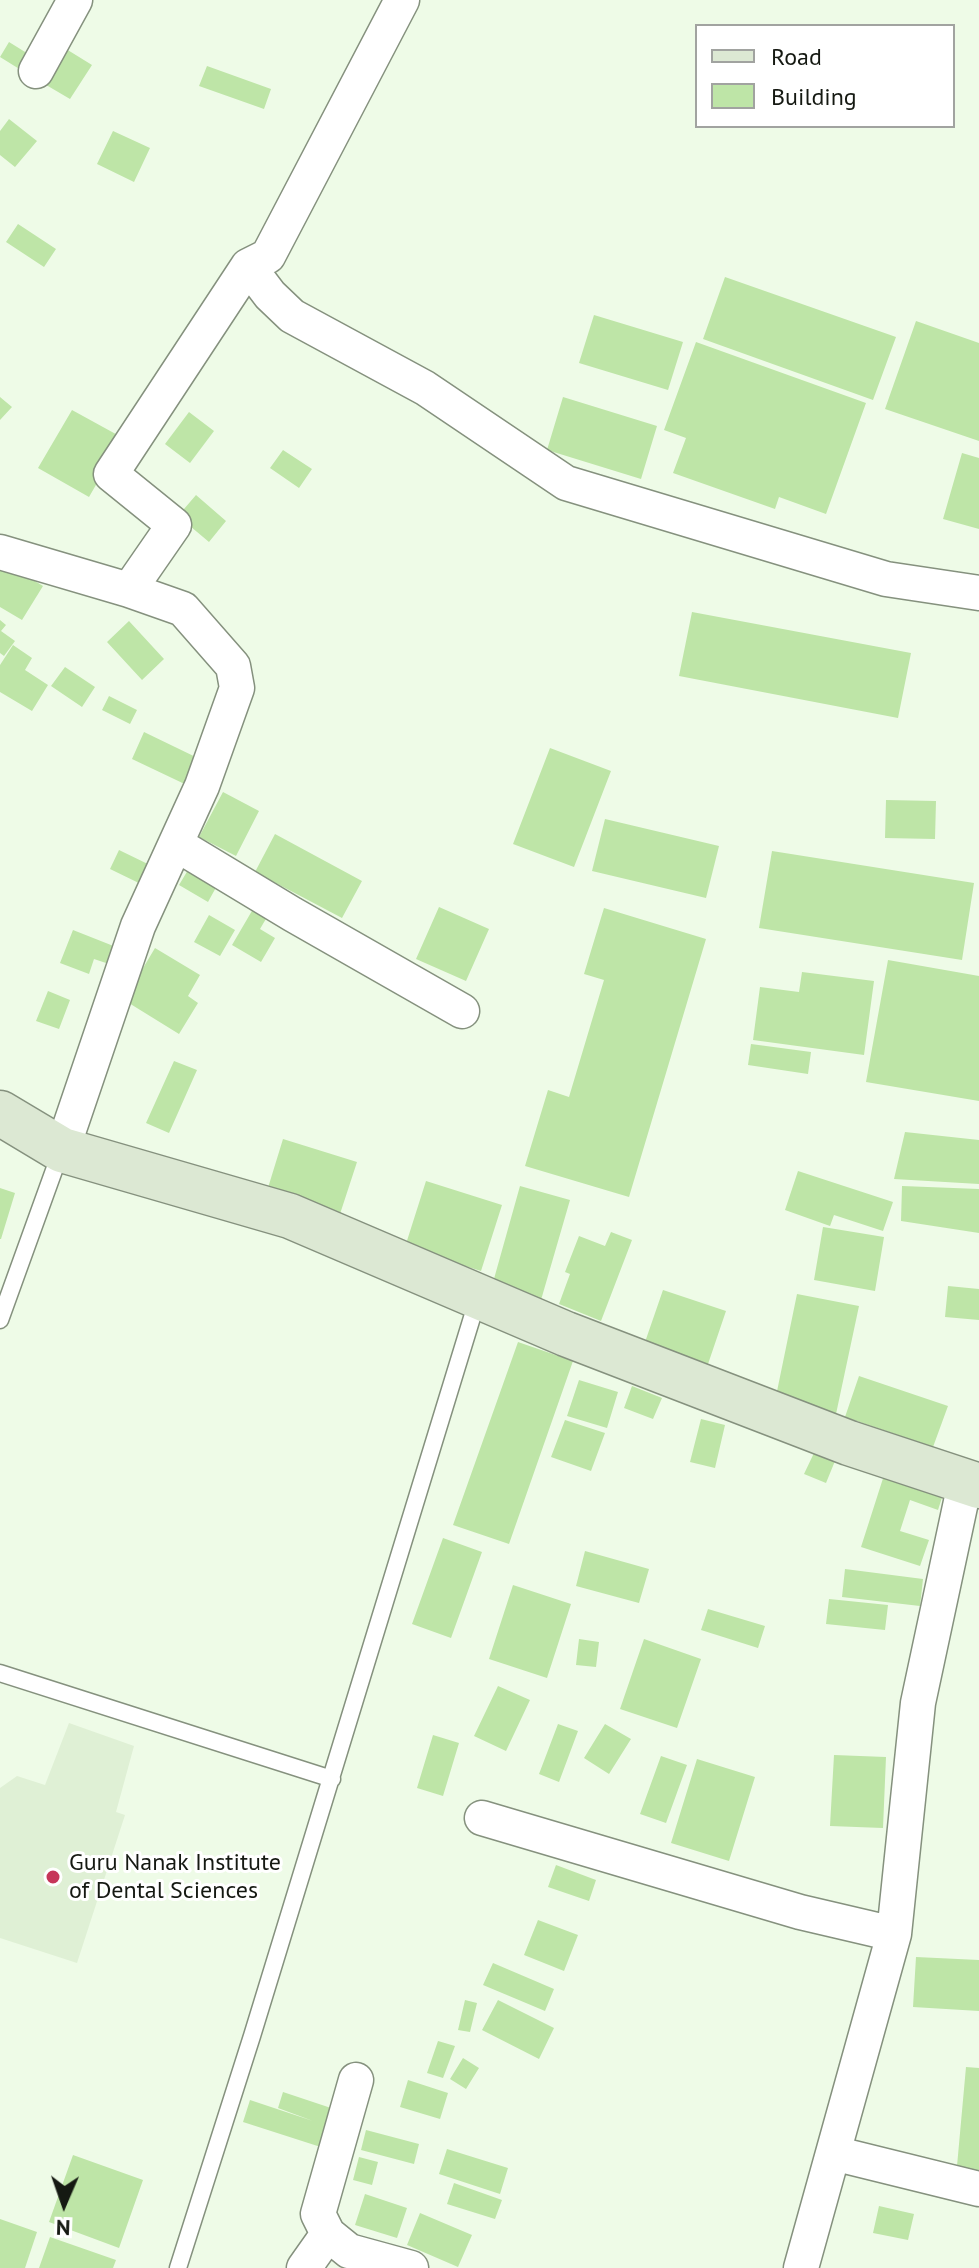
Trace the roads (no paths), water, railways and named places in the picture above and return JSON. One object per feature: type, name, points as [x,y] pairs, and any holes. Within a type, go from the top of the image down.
[{"type":"street","points":[[36,71],[75,0]]},
{"type":"street","points":[[129,590],[174,525],[111,474],[248,266],[268,256],[402,0]]},
{"type":"street","points":[[248,266],[270,295],[292,316],[425,388],[566,483],[886,579],[979,593]]},
{"type":"street","points":[[0,552],[183,609],[233,666],[237,688],[202,786],[138,926],[62,1150]]},
{"type":"street","points":[[176,844],[462,1011]]},
{"type":"street","points":[[0,1113],[62,1150],[290,1216],[566,1334],[849,1443],[972,1485],[918,1703],[894,1934],[801,2268]]},
{"type":"street","points":[[482,1818],[800,1912],[894,1934]]},
{"type":"street","points":[[356,2080],[318,2214],[328,2234],[349,2251],[411,2268]]},
{"type":"street","points":[[833,2153],[979,2189]]},
{"type":"street","points":[[304,2268],[328,2234]]},
{"type":"lane","points":[[0,1320],[62,1150]]},
{"type":"lane","points":[[178,2268],[479,1297]]},
{"type":"lane","points":[[0,1673],[332,1779]]},
{"type":"place","name":"Guru Nanak Institute of Dental Sciences","points":[[53,1877]]}]
